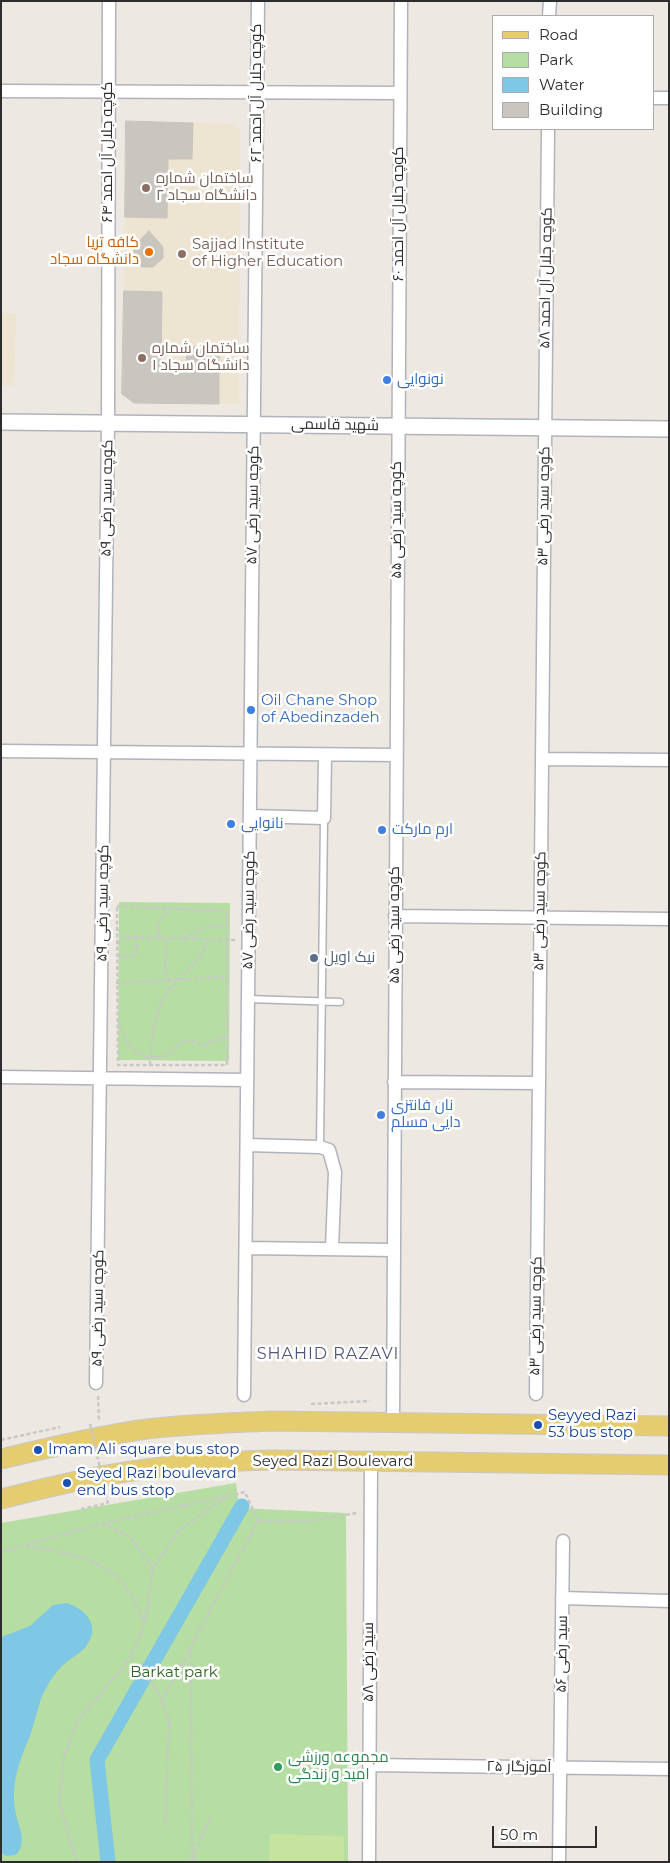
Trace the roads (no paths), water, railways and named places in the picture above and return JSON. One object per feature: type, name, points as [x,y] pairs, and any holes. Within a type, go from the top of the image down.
[{"type":"main road","points":[[1,1459],[59,1445],[140,1430],[206,1424],[272,1421],[669,1426]]},
{"type":"main road","name":"Seyed Razi Boulevard","points":[[1,1499],[67,1483],[146,1469],[200,1463],[272,1460],[669,1465]]},
{"type":"street","name":"کوچه جلال آل احمد ۶۴","points":[[108,423],[109,1]]},
{"type":"street","name":"کوچه جلال آل احمد ۶۲","points":[[254,424],[258,1]]},
{"type":"street","name":"کوچه جلال آل احمد ۶۰","points":[[398,426],[401,1]]},
{"type":"street","points":[[550,1],[550,15]]},
{"type":"street","points":[[1,91],[400,92]]},
{"type":"street","points":[[655,98],[669,98]]},
{"type":"street","name":"کوچه جلال آل احمد ۵۸","points":[[545,428],[548,130]]},
{"type":"street","name":"شهید قاسمی","points":[[1,422],[669,429]]},
{"type":"street","name":"کوچه سید رضی ۵۹","points":[[96,1383],[102,1078],[108,423]]},
{"type":"street","name":"کوچه سید رضی ۵۷","points":[[244,1395],[254,424]]},
{"type":"street","name":"کوچه سید رضی ۵۵","points":[[393,1423],[398,426]]},
{"type":"street","name":"کوچه سید رضی ۵۳","points":[[536,1394],[545,428]]},
{"type":"street","points":[[1,751],[325,756],[396,755]]},
{"type":"street","points":[[250,816],[324,818],[325,756]]},
{"type":"street","points":[[542,759],[669,760]]},
{"type":"street","points":[[396,916],[669,919]]},
{"type":"street","points":[[1,1077],[247,1080]]},
{"type":"street","points":[[394,1082],[538,1083]]},
{"type":"street","points":[[247,1145],[320,1147],[330,1150],[335,1172],[332,1248]]},
{"type":"street","points":[[246,1248],[394,1250]]},
{"type":"street","name":"سید رضی ۵۸","points":[[369,1862],[371,1462]]},
{"type":"street","name":"سید رضی ۵۶","points":[[559,1862],[563,1541]]},
{"type":"street","points":[[562,1598],[669,1601]]},
{"type":"street","name":"آموزگار ۲۵","points":[[369,1765],[669,1769]]},
{"type":"lane","points":[[320,1147],[324,818]]},
{"type":"lane","points":[[248,999],[340,1002]]},
{"type":"water","points":[[67,1603],[80,1609],[89,1619],[92,1625],[91,1638],[78,1654],[58,1671],[41,1699],[15,1780],[15,1809],[22,1844],[16,1855],[6,1856],[1,1852],[1,1637],[30,1626],[53,1605]]},
{"type":"waterway","points":[[108,1862],[97,1760],[242,1506]]},
{"type":"place","name":"ساختمان شماره ۲ دانشگاه سجاد","points":[[146,188]]},
{"type":"place","name":"کافه تریا دانشگاه سجاد","points":[[149,252]]},
{"type":"place","name":"Sajjad Institute of Higher Education","points":[[182,254]]},
{"type":"place","name":"ساختمان شماره ۱ دانشگاه سجاد","points":[[142,358]]},
{"type":"place","name":"نونوایی","points":[[387,380]]},
{"type":"place","name":"Oil Chane Shop of Abedinzadeh","points":[[251,710]]},
{"type":"place","name":"نانوایی","points":[[231,824]]},
{"type":"place","name":"ارم مارکت","points":[[382,830]]},
{"type":"place","name":"نیک اویل","points":[[314,958]]},
{"type":"place","name":"نان فانتزی دایی مسلم","points":[[381,1115]]},
{"type":"place","name":"Seyyed Razi 53 bus stop","points":[[538,1425]]},
{"type":"place","name":"Imam Ali square bus stop","points":[[38,1450]]},
{"type":"place","name":"Seyed Razi boulevard end bus stop","points":[[67,1483]]},
{"type":"place","name":"مجموعه ورزشی امید و زندگی","points":[[278,1767]]},
{"type":"district","name":"SHAHID RAZAVI","points":[[328,1354]]},
{"type":"park label","name":"Barkat park","points":[[174,1673]]}]
